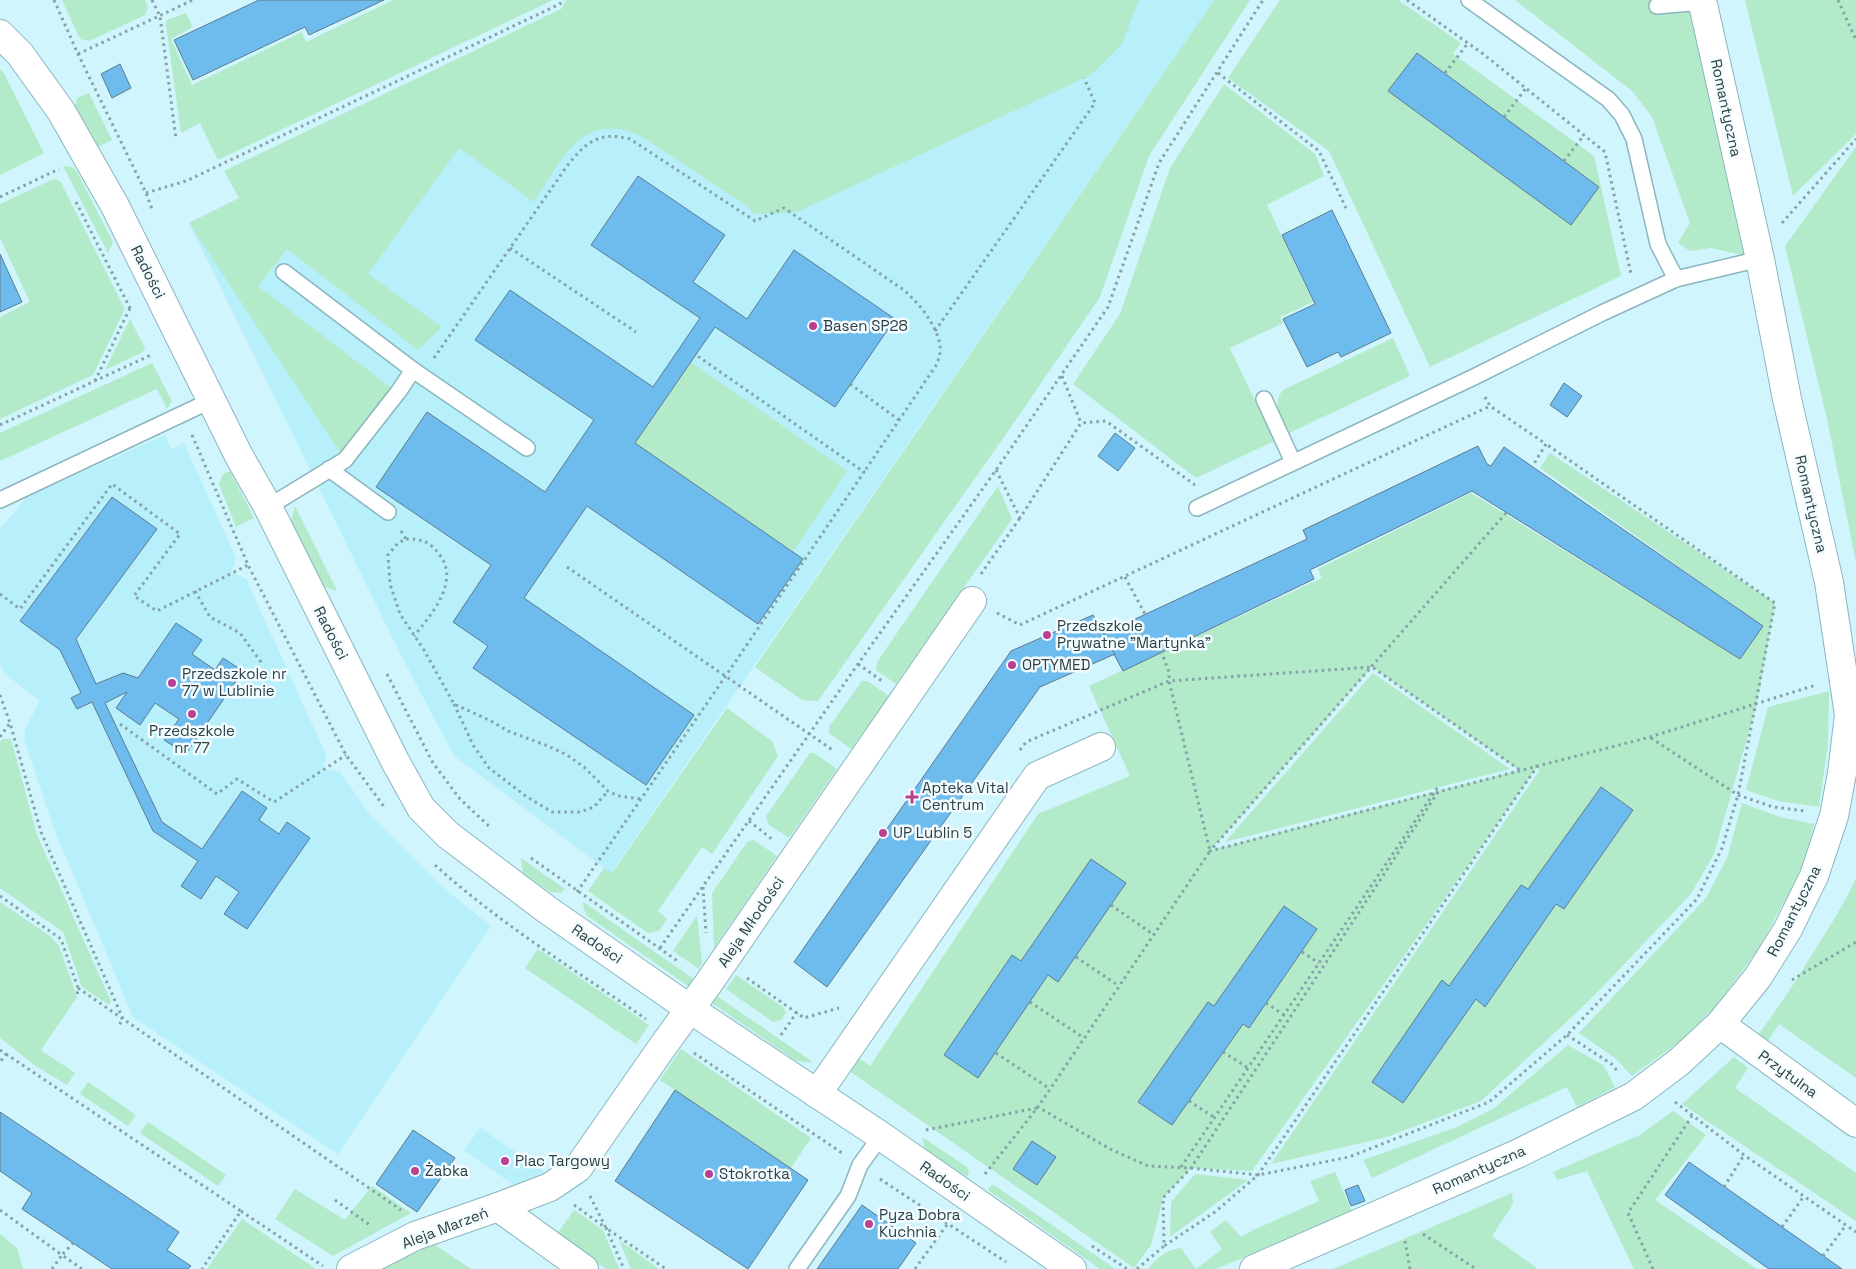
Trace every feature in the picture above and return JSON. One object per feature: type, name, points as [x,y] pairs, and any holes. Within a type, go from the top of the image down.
[{"type":"street","name":"Romantyczna","points":[[1254,1269],[1517,1154],[1634,1096],[1679,1062],[1720,1024],[1758,977],[1788,929],[1814,876],[1834,816],[1852,715],[1829,582],[1787,399],[1760,259],[1703,1]]},
{"type":"street","name":"Radości","points":[[0,34],[20,54],[61,111],[115,206],[239,456],[268,507],[395,761],[421,808],[448,835],[539,903],[690,1009],[881,1136],[1072,1269]]},
{"type":"street","name":"Aleja Młodości","points":[[498,1208],[550,1187],[578,1168],[724,962],[972,600]]},
{"type":"street","points":[[817,1094],[1037,776],[1101,747]]},
{"type":"street","name":"Przytulna","points":[[1720,1024],[1856,1123]]},
{"type":"street","name":"Aleja Marzeń","points":[[351,1269],[415,1236],[498,1208],[584,1269]]},
{"type":"lane","points":[[1469,0],[1608,99],[1622,114],[1634,139],[1658,244],[1676,280]]},
{"type":"lane","points":[[1657,6],[1703,1]]},
{"type":"lane","points":[[1197,508],[1602,313],[1676,280],[1760,259]]},
{"type":"lane","points":[[284,272],[417,373],[528,448]]},
{"type":"lane","points":[[268,507],[345,460],[399,391],[417,373]]},
{"type":"lane","points":[[1264,399],[1293,462]]},
{"type":"lane","points":[[0,500],[212,400]]},
{"type":"lane","points":[[328,469],[388,512]]},
{"type":"lane","points":[[798,1269],[848,1196],[860,1165],[881,1136]]},
{"type":"path","points":[[54,0],[78,54],[146,193],[154,217]]},
{"type":"path","points":[[152,0],[160,16],[176,139]]},
{"type":"path","points":[[78,54],[193,0]]},
{"type":"path","points":[[146,193],[186,181],[560,4],[561,0]]},
{"type":"path","points":[[660,948],[1062,376],[1108,307],[1159,163],[1263,0]]},
{"type":"path","points":[[1407,0],[1468,43],[1605,152],[1633,283]]},
{"type":"path","points":[[1838,0],[1856,40]]},
{"type":"path","points":[[1445,73],[1468,43]]},
{"type":"path","points":[[1218,73],[1319,151],[1346,208]]},
{"type":"path","points":[[935,331],[1095,103],[1084,78]]},
{"type":"path","points":[[1504,117],[1526,88]]},
{"type":"path","points":[[1564,161],[1584,135]]},
{"type":"path","points":[[417,373],[510,248],[567,166],[584,146],[604,137],[617,136],[630,139],[755,221],[784,208],[914,297],[935,331],[940,345],[940,356],[937,364],[578,892]]},
{"type":"path","points":[[1780,226],[1856,139]]},
{"type":"path","points":[[0,197],[59,169]]},
{"type":"path","points":[[510,248],[636,332]]},
{"type":"path","points":[[95,382],[130,308]]},
{"type":"path","points":[[0,425],[153,354]]},
{"type":"path","points":[[696,355],[864,472]]},
{"type":"path","points":[[1062,376],[1081,423]]},
{"type":"path","points":[[850,384],[899,420]]},
{"type":"path","points":[[929,1136],[921,1131],[1038,1108],[1110,1149],[1148,1166],[1191,1168],[1258,1175],[1349,1157],[1488,1102],[1567,1035],[1697,899],[1722,848],[1738,795],[1776,603],[1490,406],[1481,390]]},
{"type":"path","points":[[1081,423],[1020,518],[969,591],[972,600],[1020,625],[1490,406]]},
{"type":"path","points":[[1081,423],[1106,421],[1198,487]]},
{"type":"path","points":[[1532,468],[1546,444]]},
{"type":"path","points":[[996,470],[1020,518]]},
{"type":"path","points":[[0,594],[20,609],[112,484],[180,534],[134,596],[157,611],[248,565]]},
{"type":"path","points":[[388,512],[406,538]]},
{"type":"path","points":[[915,1269],[985,1174],[1038,1108],[1210,851],[1506,513]]},
{"type":"path","points":[[414,636],[431,615],[442,596],[447,576],[443,558],[432,545],[419,539],[406,538],[398,543],[388,555],[390,584],[400,614],[454,704],[473,745],[489,768],[527,797],[552,812],[580,812],[594,807],[608,791]]},
{"type":"path","points":[[567,567],[809,734]]},
{"type":"path","points":[[1125,577],[1145,614]]},
{"type":"path","points":[[195,591],[210,617],[240,634],[262,665]]},
{"type":"path","points":[[1161,651],[1169,672],[1169,681],[1210,851]]},
{"type":"path","points":[[383,666],[433,763],[460,799],[492,829]]},
{"type":"path","points":[[1020,750],[1026,742],[1169,681],[1372,667],[1520,770]]},
{"type":"path","points":[[1210,851],[1650,737],[1818,685]]},
{"type":"path","points":[[0,695],[10,723],[41,832],[123,1019]]},
{"type":"path","points":[[454,704],[508,731],[567,755],[584,767],[608,791],[623,797],[641,799]]},
{"type":"path","points":[[0,737],[10,723]]},
{"type":"path","points":[[120,724],[217,794],[237,779],[274,802],[346,755]]},
{"type":"path","points":[[1650,737],[1738,795],[1772,807],[1813,812]]},
{"type":"path","points":[[1138,1269],[1164,1246],[1215,1212],[1258,1175],[1538,765]]},
{"type":"path","points":[[1181,1168],[1438,787]]},
{"type":"path","points":[[1164,1246],[1164,1198],[1191,1168],[1438,792]]},
{"type":"path","points":[[749,822],[776,842]]},
{"type":"path","points":[[531,858],[708,984]]},
{"type":"path","points":[[0,896],[61,939],[78,988],[77,996]]},
{"type":"path","points":[[1111,905],[1154,935]]},
{"type":"path","points":[[1792,980],[1856,942]]},
{"type":"path","points":[[1302,952],[1319,963]]},
{"type":"path","points":[[1076,957],[1119,986]]},
{"type":"path","points":[[724,962],[804,1018],[840,1008]]},
{"type":"path","points":[[78,988],[408,1215]]},
{"type":"path","points":[[834,1016],[845,1000]]},
{"type":"path","points":[[1030,1002],[1084,1038]]},
{"type":"path","points":[[1266,1003],[1284,1015]]},
{"type":"path","points":[[781,1035],[797,1012]]},
{"type":"path","points":[[119,1025],[123,1019]]},
{"type":"path","points":[[773,1030],[788,1040]]},
{"type":"path","points":[[1567,1035],[1613,1065],[1618,1073]]},
{"type":"path","points":[[0,1050],[327,1269]]},
{"type":"path","points":[[1223,1052],[1248,1068]]},
{"type":"path","points":[[996,1053],[1050,1089]]},
{"type":"path","points":[[0,1062],[6,1054]]},
{"type":"path","points":[[1189,1101],[1215,1118]]},
{"type":"path","points":[[1675,1102],[1744,1155],[1856,1232]]},
{"type":"path","points":[[1653,1269],[1628,1213],[1692,1116]]},
{"type":"path","points":[[1724,1187],[1744,1155]]},
{"type":"path","points":[[578,1168],[624,1269]]},
{"type":"path","points":[[977,1168],[993,1179]]},
{"type":"path","points":[[550,1187],[666,1269]]},
{"type":"path","points":[[1782,1227],[1804,1196]]},
{"type":"path","points":[[335,1200],[372,1226]]},
{"type":"path","points":[[0,1210],[82,1269]]},
{"type":"path","points":[[202,1269],[241,1210]]},
{"type":"path","points":[[1823,1256],[1846,1225]]},
{"type":"path","points":[[1423,1234],[1476,1269]]},
{"type":"path","points":[[1405,1241],[1410,1269]]},
{"type":"path","points":[[52,1269],[73,1243]]},
{"type":"path","points":[[1088,1243],[1127,1269]]},
{"type":"shaded area","points":[[649,0],[1214,0],[611,873],[454,756],[400,653],[189,223]]},
{"type":"shaded area","points":[[165,435],[171,449],[184,443],[236,558],[231,572],[246,579],[326,755],[323,769],[340,772],[371,816],[440,885],[491,926],[338,1154],[133,1017],[53,826],[24,739],[26,727],[40,701],[4,673],[0,663],[0,529],[27,497]]},
{"type":"shaded area","name":"Plac Targowy","points":[[480,1128],[545,1172],[514,1185],[464,1150]]},
{"type":"green space","points":[[62,0],[145,0],[148,7],[145,15],[89,41],[80,39]]},
{"type":"green space","points":[[393,0],[553,0],[218,160],[200,123],[181,133],[166,25],[167,20],[186,13],[193,27],[171,39],[192,85],[302,32],[306,42]]},
{"type":"green space","points":[[566,0],[1139,0],[1122,44],[1091,75],[797,212],[755,214],[741,202],[639,135],[619,129],[602,129],[587,135],[575,144],[554,170],[534,202],[459,148],[368,274],[442,327],[418,350],[287,249],[258,286],[390,387],[399,391],[345,460],[189,223],[239,198],[224,171],[561,9]]},
{"type":"green space","points":[[1214,0],[1250,0],[1149,156],[1100,297],[818,701],[802,700],[755,667]]},
{"type":"green space","points":[[1280,0],[1398,0],[1461,43],[1453,54],[1594,156],[1621,276],[1430,367],[1329,151],[1228,78]]},
{"type":"green space","points":[[1515,0],[1693,0],[1760,259],[1711,248],[1690,251],[1678,243],[1690,223],[1652,117],[1632,91]]},
{"type":"green space","points":[[1745,0],[1856,0],[1856,134],[1793,196]]},
{"type":"green space","points":[[0,69],[5,75],[44,153],[0,175]]},
{"type":"green space","points":[[1224,84],[1315,154],[1324,176],[1267,205],[1313,302],[1280,317],[1283,323],[1230,348],[1274,441],[1196,478],[1073,384],[1120,314],[1170,168]]},
{"type":"green space","points":[[89,93],[112,140],[98,147],[75,106],[77,98]]},
{"type":"green space","points":[[1856,147],[1856,562],[1827,419],[1785,246]]},
{"type":"green space","points":[[63,166],[72,167],[76,170],[113,242],[108,253]]},
{"type":"green space","points":[[54,179],[60,181],[125,309],[93,375],[0,419],[0,317],[30,302],[0,238],[0,204]]},
{"type":"green space","points":[[130,319],[145,348],[143,352],[105,370]]},
{"type":"green space","points":[[1393,338],[1410,376],[1287,434],[1277,406],[1279,396],[1283,390]]},
{"type":"green space","points":[[691,362],[847,471],[793,552],[635,443]]},
{"type":"green space","points":[[152,363],[172,401],[167,409],[157,389],[0,461],[0,433]]},
{"type":"green space","points":[[1550,453],[1775,603],[1757,704],[1714,854],[1691,894],[1589,1001],[1481,1101],[1387,1137],[1271,1164],[1539,771],[1538,766],[1252,1171],[1191,1168],[1163,1198],[1151,1245],[1134,1268],[848,1070],[857,1057],[870,1066],[1038,814],[1130,776],[1089,686],[1322,578],[1318,569],[1471,493],[1740,659],[1763,626],[1540,468]],"holes":[[[1372,667],[1519,770],[1211,850]]]},
{"type":"green space","points":[[230,471],[254,518],[236,527],[219,484],[223,474]]},
{"type":"green space","points":[[998,486],[1012,519],[896,684],[876,670],[877,662]]},
{"type":"green space","points":[[295,506],[337,591],[322,586],[291,520]]},
{"type":"green space","points":[[1373,673],[1510,769],[1225,842]]},
{"type":"green space","points":[[862,681],[867,681],[889,696],[851,749],[829,733],[829,727]]},
{"type":"green space","points":[[1829,691],[1828,744],[1819,807],[1778,801],[1746,790],[1768,707]]},
{"type":"green space","points":[[727,708],[772,741],[778,756],[712,854],[702,847],[658,911],[667,919],[659,931],[648,933],[588,891],[604,868],[612,873]]},
{"type":"green space","points":[[2,739],[11,739],[37,835],[111,1002],[109,1005],[82,987],[63,932],[0,888],[0,742]]},
{"type":"green space","points":[[810,753],[814,753],[837,769],[789,838],[768,824],[766,816]]},
{"type":"green space","points":[[1742,803],[1780,817],[1814,824],[1804,866],[1757,951],[1714,1008],[1679,1042],[1632,1076],[1615,1058],[1579,1033],[1706,898],[1727,858]]},
{"type":"green space","points":[[754,840],[777,856],[714,948],[712,893],[748,841]]},
{"type":"green space","points":[[521,858],[565,889],[561,893],[550,892],[523,873]]},
{"type":"green space","points":[[1856,878],[1856,1078],[1779,1024],[1768,1041],[1758,1035],[1804,968]]},
{"type":"green space","points":[[582,901],[692,978],[693,984],[691,988],[586,915]]},
{"type":"green space","points":[[0,902],[50,936],[59,946],[77,997],[41,1050],[75,1073],[67,1085],[36,1066],[0,1038]]},
{"type":"green space","points":[[697,916],[702,963],[699,969],[673,951]]},
{"type":"green space","points":[[538,949],[649,1025],[636,1044],[525,968]]},
{"type":"green space","points":[[736,975],[784,1008],[786,1013],[781,1020],[773,1022],[726,989]]},
{"type":"green space","points":[[714,994],[813,1062],[795,1060],[709,1001]]},
{"type":"green space","points":[[1568,1045],[1603,1065],[1615,1087],[1577,1107],[1567,1087],[1372,1178],[1363,1160],[1457,1127],[1493,1109]]},
{"type":"green space","points":[[681,1049],[811,1138],[791,1168],[660,1080]]},
{"type":"green space","points":[[1734,1057],[1748,1068],[1735,1088],[1856,1173],[1856,1221],[1682,1104]]},
{"type":"green space","points":[[88,1082],[136,1115],[128,1126],[80,1094]]},
{"type":"green space","points":[[1673,1111],[1706,1135],[1655,1200],[1757,1269],[1634,1269],[1587,1171],[1557,1180],[1553,1172],[1640,1135]]},
{"type":"green space","points":[[148,1122],[226,1175],[218,1186],[140,1133]]},
{"type":"green space","points":[[922,1137],[967,1167],[969,1173],[967,1177],[925,1149]]},
{"type":"green space","points":[[1335,1172],[1352,1212],[1216,1269],[1196,1269],[1222,1249],[1210,1232],[1226,1220],[1241,1237],[1319,1201],[1310,1181]]},
{"type":"green space","points":[[1195,1174],[1248,1180],[1170,1237],[1171,1202]]},
{"type":"green space","points":[[994,1185],[1115,1269],[1100,1269],[988,1190],[990,1186]]},
{"type":"green space","points":[[372,1186],[411,1213],[333,1256],[275,1219],[295,1189],[345,1220]]},
{"type":"green space","points":[[1512,1193],[1513,1204],[1492,1236],[1538,1269],[1333,1269]]},
{"type":"green space","points":[[574,1210],[603,1230],[619,1269],[606,1269],[557,1234]]},
{"type":"green space","points":[[242,1219],[316,1269],[207,1269]]},
{"type":"green space","points":[[0,1234],[17,1248],[23,1269],[0,1269]]},
{"type":"green space","points":[[619,1240],[659,1269],[631,1269]]},
{"type":"green space","points":[[428,1244],[435,1245],[471,1269],[377,1269]]},
{"type":"green space","points":[[1181,1248],[1196,1269],[1148,1269],[1163,1255],[1171,1250]]},
{"type":"building","points":[[259,0],[384,0],[309,35],[305,27],[193,80],[174,40]]},
{"type":"building","points":[[1417,53],[1599,187],[1571,225],[1388,91]]},
{"type":"building","points":[[120,64],[131,88],[112,98],[101,74]]},
{"type":"building","points":[[638,176],[725,235],[693,282],[747,319],[794,250],[895,319],[835,407],[715,327],[635,443],[803,559],[758,624],[587,506],[524,598],[694,715],[646,785],[473,668],[488,646],[453,622],[491,565],[376,487],[427,412],[545,492],[594,420],[475,340],[510,290],[653,387],[700,318],[591,245]]},
{"type":"building","points":[[1332,210],[1391,333],[1341,357],[1338,352],[1307,367],[1283,319],[1315,304],[1282,235]]},
{"type":"building","points":[[0,254],[22,302],[0,312]]},
{"type":"building","points":[[1564,383],[1582,396],[1567,417],[1550,405]]},
{"type":"building","points":[[1115,433],[1135,448],[1118,471],[1098,456]]},
{"type":"building","points":[[1478,446],[1487,464],[1491,466],[1504,447],[1763,626],[1740,659],[1472,491],[1310,570],[1314,579],[1123,671],[1103,634],[1307,539],[1303,530]]},
{"type":"building","name":"Przedszkole nr 77","points":[[112,497],[157,529],[76,639],[96,684],[123,673],[138,678],[176,623],[202,640],[192,654],[215,670],[223,658],[243,671],[186,754],[164,740],[179,719],[155,703],[140,725],[116,708],[127,692],[105,703],[162,822],[202,849],[242,791],[267,808],[259,820],[279,834],[287,822],[310,838],[247,929],[224,914],[239,892],[216,876],[201,899],[181,886],[198,861],[153,831],[92,702],[77,709],[71,698],[81,693],[60,650],[20,621]]},
{"type":"building","points":[[1093,615],[1115,654],[1040,687],[827,987],[794,962],[1011,651]]},
{"type":"building","points":[[1601,787],[1633,810],[1564,909],[1556,904],[1485,1007],[1476,999],[1403,1103],[1372,1082],[1442,980],[1449,986],[1521,885],[1528,889]]},
{"type":"building","points":[[1091,859],[1126,883],[1058,982],[1048,975],[978,1078],[944,1055],[1012,955],[1021,961]]},
{"type":"building","points":[[1284,906],[1317,929],[1249,1028],[1243,1024],[1172,1125],[1138,1102],[1208,1002],[1214,1006]]},
{"type":"building","name":"Stokrotka","points":[[675,1090],[808,1180],[748,1269],[615,1181]]},
{"type":"building","points":[[0,1112],[179,1232],[167,1250],[191,1266],[188,1269],[112,1269],[22,1209],[32,1193],[0,1171]]},
{"type":"building","name":"Żabka","points":[[413,1130],[455,1158],[417,1212],[376,1184]]},
{"type":"building","points":[[1032,1141],[1056,1157],[1037,1185],[1013,1169]]},
{"type":"building","points":[[1689,1162],[1842,1269],[1769,1269],[1665,1195]]},
{"type":"building","points":[[1358,1185],[1365,1201],[1351,1206],[1345,1190]]},
{"type":"building","name":"Pyza Dobra Kuchnia","points":[[862,1205],[916,1243],[898,1269],[817,1269]]},
{"type":"place","name":"Basen SP28","points":[[813,326]]},
{"type":"place","name":"Przedszkole Prywatne \"Martynka\"","points":[[1047,635]]},
{"type":"place","name":"OPTYMED","points":[[1012,665]]},
{"type":"place","name":"Przedszkole nr 77 w Lublinie","points":[[172,683]]},
{"type":"place","name":"Przedszkole nr 77","points":[[192,714]]},
{"type":"place","name":"Apteka Vital Centrum","points":[[912,797]]},
{"type":"place","name":"UP Lublin 5","points":[[883,833]]},
{"type":"place","name":"Plac Targowy","points":[[505,1161]]},
{"type":"place","name":"Żabka","points":[[415,1171]]},
{"type":"place","name":"Stokrotka","points":[[709,1174]]},
{"type":"place","name":"Pyza Dobra Kuchnia","points":[[869,1224]]}]
